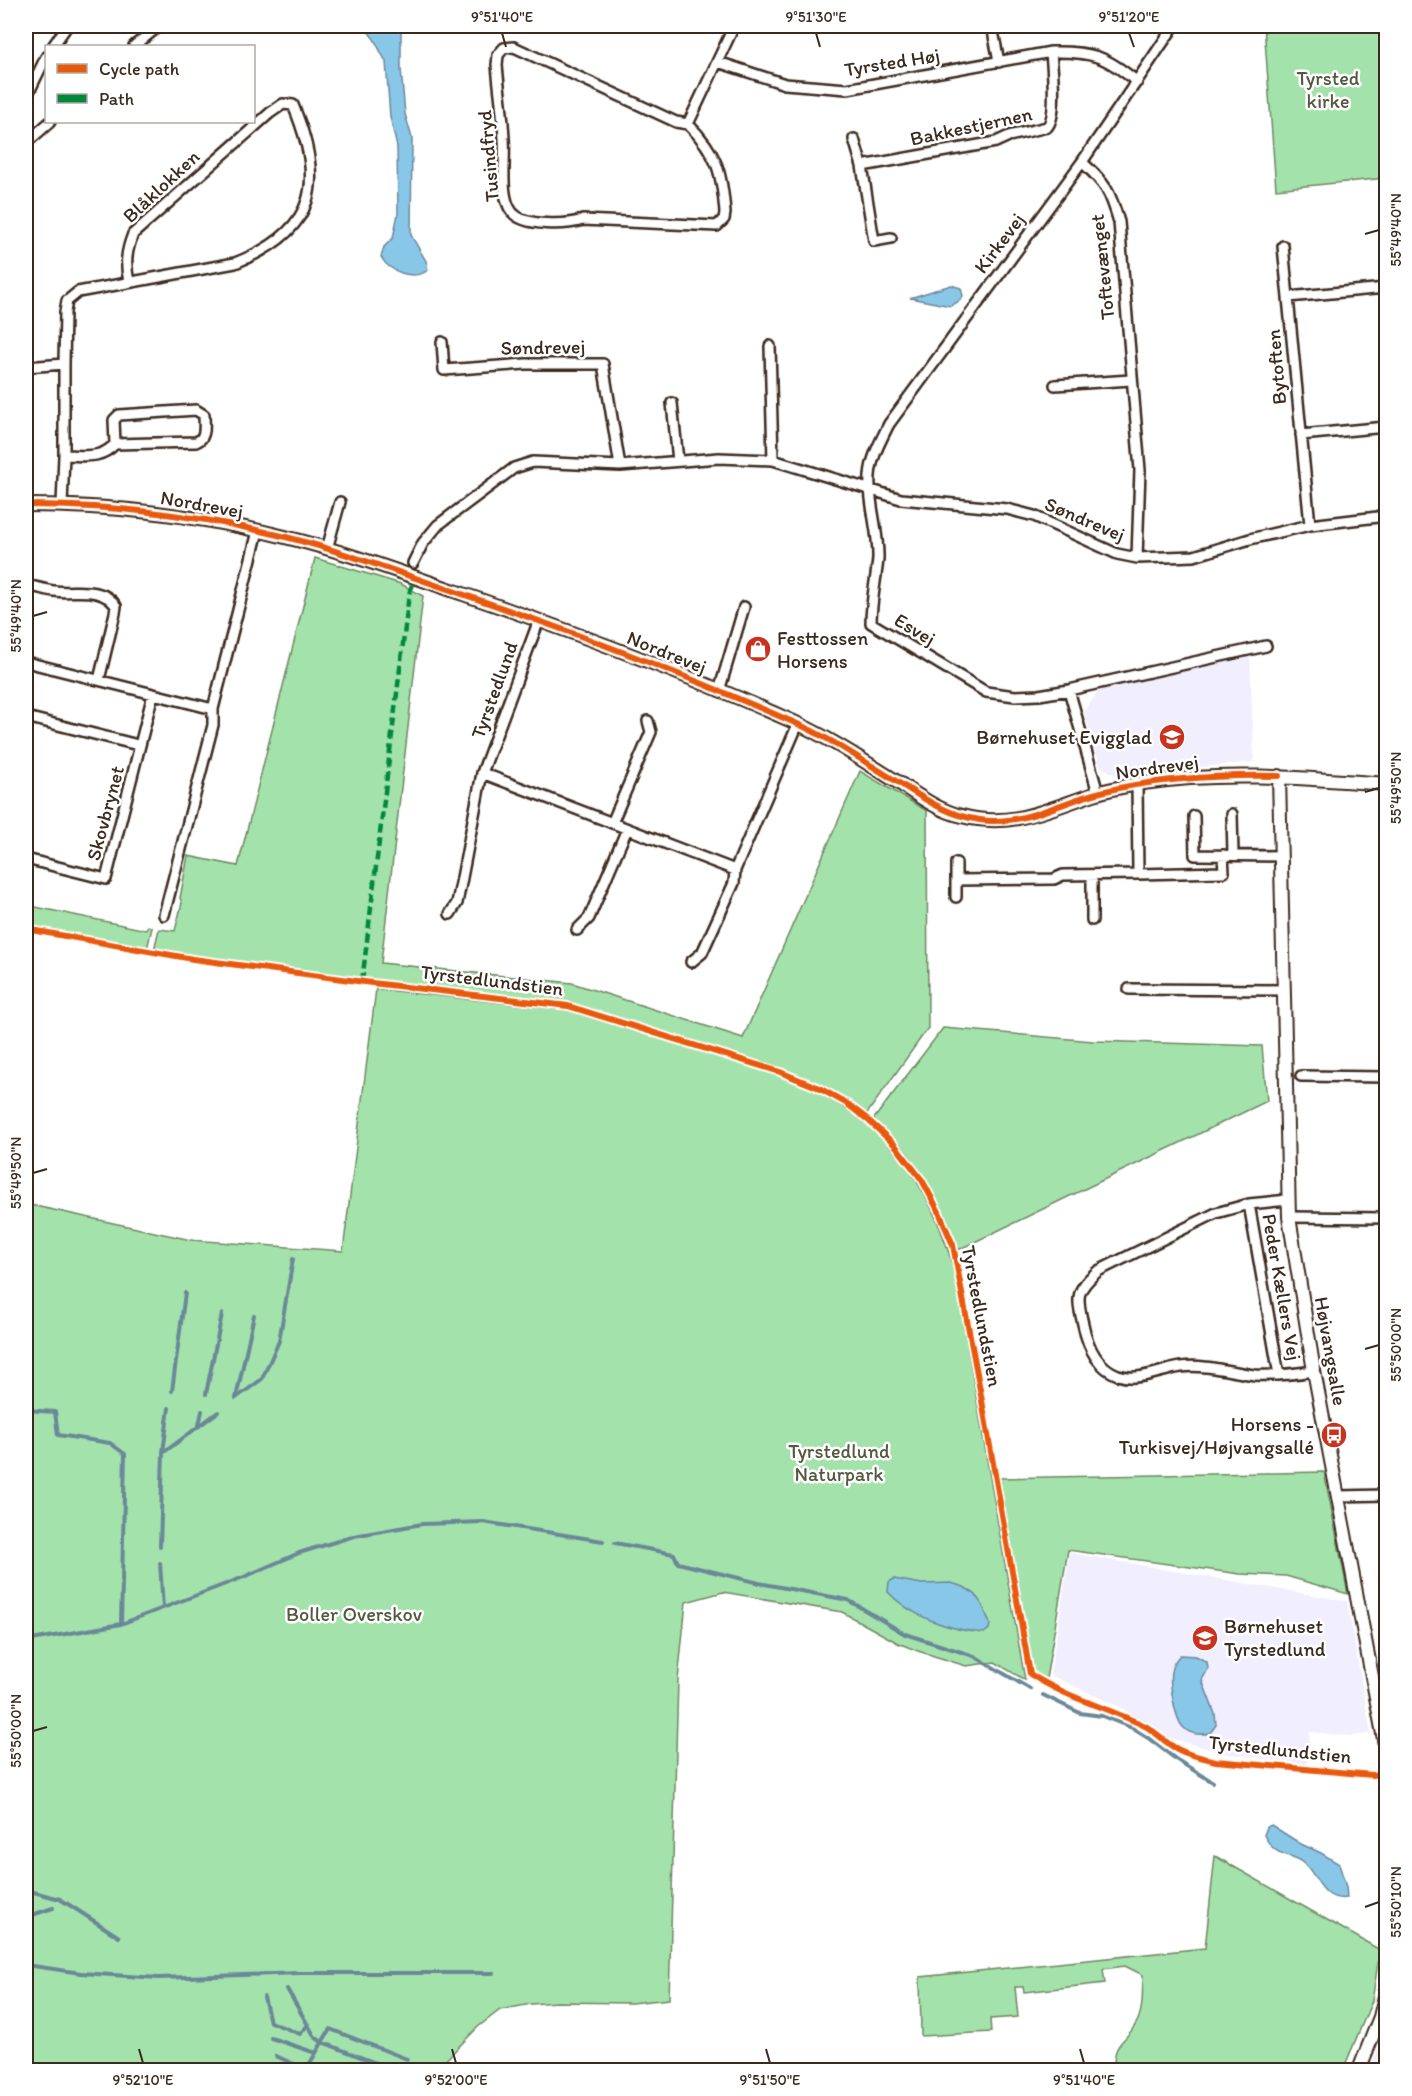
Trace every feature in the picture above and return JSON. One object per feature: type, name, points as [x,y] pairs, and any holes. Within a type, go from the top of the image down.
[{"type":"street","points":[[54,45],[67,26]]},
{"type":"street","points":[[135,45],[159,26]]},
{"type":"street","points":[[688,124],[734,26]]},
{"type":"street","points":[[992,26],[999,62]]},
{"type":"street","name":"Kirkevej","points":[[870,488],[870,473],[877,447],[889,424],[1082,162],[1174,26]]},
{"type":"street","name":"Tusindfryd","points":[[514,47],[676,122],[688,124],[705,142],[717,165],[725,213],[724,219],[717,226],[583,220],[573,223],[545,223],[521,218],[512,213],[507,201],[503,170],[505,140],[497,65],[498,55],[504,48],[514,47]]},
{"type":"street","name":"Tyrsted Høj","points":[[718,62],[785,84],[847,89],[1051,52],[1080,52],[1101,58],[1120,68],[1137,82]]},
{"type":"street","name":"Bakkestjernen","points":[[862,166],[996,142],[1009,136],[1047,128],[1052,115],[1051,52]]},
{"type":"street","points":[[26,98],[45,59]]},
{"type":"street","name":"Blåklokken","points":[[62,505],[65,312],[68,301],[78,292],[235,262],[257,254],[276,243],[292,227],[308,202],[312,179],[310,150],[293,105],[283,104],[270,113],[133,234],[125,252],[129,282]]},
{"type":"street","points":[[28,137],[49,123]]},
{"type":"street","points":[[854,139],[862,166],[874,241],[891,238]]},
{"type":"street","name":"Toftevænget","points":[[1082,162],[1102,180],[1111,194],[1119,222],[1140,470],[1137,558]]},
{"type":"street","name":"Bytoften","points":[[1283,246],[1310,525]]},
{"type":"street","points":[[1288,297],[1386,288]]},
{"type":"street","name":"Søndrevej","points":[[442,342],[444,370],[526,364],[603,364],[620,466]]},
{"type":"street","points":[[770,346],[772,460]]},
{"type":"street","points":[[26,367],[64,364]]},
{"type":"street","points":[[1055,385],[1131,380]]},
{"type":"street","points":[[672,403],[678,460]]},
{"type":"street","points":[[64,455],[98,456],[108,452],[115,444],[114,420],[119,415],[196,410],[204,415],[204,436],[196,442],[115,444]]},
{"type":"street","points":[[1301,435],[1386,427]]},
{"type":"street","name":"Søndrevej","points":[[412,563],[423,543],[438,525],[513,468],[532,462],[551,461],[620,466],[719,458],[772,460],[902,499],[1007,509],[1034,516],[1117,554],[1137,558],[1194,556],[1250,539],[1310,525],[1386,516]]},
{"type":"street","name":"Esvej","points":[[870,488],[877,528],[878,559],[873,583],[871,623],[986,692],[1015,696],[1069,690],[1266,645]]},
{"type":"street","points":[[327,549],[340,502]]},
{"type":"street","name":"Nordrevej","points":[[26,505],[140,510],[208,520],[327,549],[539,620],[630,654],[798,724],[864,761],[937,807],[980,820],[1003,821],[1026,818],[1098,793],[1137,784],[1217,776],[1279,776],[1386,784]]},
{"type":"street","points":[[164,915],[213,725],[213,709],[258,531]]},
{"type":"street","points":[[26,586],[66,592],[86,590],[112,599],[116,606],[116,613],[99,680]]},
{"type":"street","name":"Nordrevej","points":[[719,691],[744,607]]},
{"type":"street","name":"Tyrstedlund","points":[[450,914],[456,903],[461,883],[482,773],[539,620]]},
{"type":"street","points":[[26,662],[213,709]]},
{"type":"street","points":[[1069,690],[1098,793]]},
{"type":"street","name":"Skovbrynet","points":[[26,859],[106,879],[138,758],[138,745],[153,694]]},
{"type":"street","name":"Skovbrynet","points":[[26,717],[138,745]]},
{"type":"street","points":[[612,823],[651,732],[648,721]]},
{"type":"street","points":[[691,962],[702,952],[734,883],[735,870],[798,724]]},
{"type":"street","points":[[482,773],[735,870]]},
{"type":"street","name":"Højvangsalle","points":[[1279,776],[1289,1217],[1314,1371],[1386,1750]]},
{"type":"street","name":"Nordrevej","points":[[1137,784],[1138,874]]},
{"type":"street","points":[[956,880],[1054,879],[1063,875],[1224,872],[1232,814]]},
{"type":"street","points":[[1194,816],[1195,855],[1281,855]]},
{"type":"street","points":[[578,930],[589,918],[627,829]]},
{"type":"street","points":[[956,863],[956,897]]},
{"type":"street","points":[[1092,875],[1092,920]]},
{"type":"street","points":[[1129,989],[1284,990]]},
{"type":"street","points":[[1301,1076],[1386,1077]]},
{"type":"street","name":"Peder Kællers Vej","points":[[1288,1200],[1250,1204],[1216,1213],[1098,1271],[1083,1284],[1079,1296],[1080,1309],[1088,1342],[1095,1358],[1118,1374],[1138,1377],[1181,1367],[1206,1367],[1255,1375],[1314,1371]]},
{"type":"street","name":"Peder Kællers Vej","points":[[1250,1204],[1279,1375]]},
{"type":"street","points":[[1289,1217],[1386,1218]]},
{"type":"street","points":[[1338,1496],[1386,1495]]},
{"type":"street","points":[[1359,2070],[1380,2017],[1386,1992]]},
{"type":"shaded area","name":"Børnehuset Evigglad","points":[[1250,656],[1254,762],[1117,776],[1100,766],[1084,712],[1101,687]]},
{"type":"shaded area","name":"Børnehuset Tyrstedlund","points":[[1070,1553],[1347,1601],[1371,1734],[1351,1736],[1310,1732],[1307,1764],[1223,1753],[1170,1738],[1118,1706],[1050,1675]]},
{"type":"shaded area","points":[[1386,2027],[1386,2065],[1371,2067]]},
{"type":"green space","name":"Tyrsted kirke","points":[[1264,26],[1386,26],[1386,178],[1276,189]]},
{"type":"green space","points":[[315,558],[401,584],[423,596],[381,963],[572,983],[743,1038],[860,771],[927,811],[928,1028],[866,1115],[848,1100],[782,1069],[569,1003],[359,979],[154,950],[159,929],[175,931],[182,903],[180,898],[188,856],[238,866]]},
{"type":"green space","points":[[26,905],[146,930],[148,926],[152,928],[147,949],[26,926]]},
{"type":"green space","name":"Boller Overskov","points":[[376,989],[567,1010],[769,1072],[807,1086],[828,1097],[875,1132],[894,1151],[911,1172],[925,1195],[946,1245],[955,1274],[1025,1680],[995,1662],[966,1666],[918,1651],[898,1643],[842,1612],[723,1592],[686,1602],[678,1680],[669,1999],[631,2003],[556,2002],[500,2010],[478,2027],[436,2070],[26,2070],[26,1204],[191,1240],[343,1251]]},
{"type":"green space","points":[[943,1028],[1093,1041],[1262,1046],[1267,1101],[958,1250],[940,1207],[917,1167],[898,1142],[873,1120]]},
{"type":"green space","points":[[1324,1472],[1348,1594],[1286,1576],[1240,1574],[1068,1550],[1046,1679],[1041,1680],[1033,1673],[1000,1478]]},
{"type":"green space","points":[[1215,1856],[1380,1950],[1372,2001],[1343,2070],[1114,2070],[1115,2053],[1137,2022],[1142,2005],[1143,1975],[1125,1966],[1103,1969],[1105,1983],[1024,1992],[1023,1987],[1015,1987],[1018,2017],[990,2019],[991,2032],[921,2036],[920,1977],[1205,1948]]},
{"type":"water","points":[[364,26],[401,26],[401,69],[405,114],[412,138],[411,235],[426,261],[428,270],[416,275],[396,271],[381,257],[384,247],[393,238],[398,214],[397,147],[390,117],[386,62]]},
{"type":"water","points":[[951,285],[961,288],[963,296],[951,306],[910,298]]},
{"type":"water","points":[[894,1579],[922,1584],[951,1583],[964,1587],[975,1594],[983,1606],[990,1624],[989,1629],[984,1633],[958,1629],[932,1621],[908,1609],[888,1592],[889,1582]]},
{"type":"water","points":[[1180,1655],[1196,1656],[1207,1662],[1208,1669],[1202,1680],[1215,1714],[1216,1725],[1210,1733],[1189,1732],[1177,1717],[1173,1701],[1171,1670]]},
{"type":"water","points":[[1271,1825],[1339,1864],[1347,1898],[1332,1896],[1322,1887],[1305,1864],[1274,1849],[1264,1835],[1267,1827]]},
{"type":"waterway","points":[[236,1398],[262,1379],[279,1341],[293,1259]]},
{"type":"waterway","points":[[172,1391],[185,1293]]},
{"type":"waterway","points":[[206,1394],[222,1314]]},
{"type":"waterway","points":[[236,1398],[254,1315]]},
{"type":"waterway","points":[[163,1452],[169,1408]]},
{"type":"waterway","points":[[26,1410],[55,1412],[58,1435],[110,1443],[125,1454],[121,1624]]},
{"type":"waterway","points":[[199,1425],[202,1411]]},
{"type":"waterway","points":[[160,1546],[163,1453],[218,1412]]},
{"type":"waterway","points":[[26,1641],[121,1624],[244,1577],[299,1553],[354,1536],[422,1524],[483,1522],[603,1541]]},
{"type":"waterway","points":[[615,1543],[674,1554],[678,1563],[759,1583],[848,1600],[905,1634],[974,1656],[1030,1689]]},
{"type":"waterway","points":[[160,1563],[163,1608]]},
{"type":"waterway","points":[[1043,1695],[1080,1713],[1102,1716],[1132,1728],[1213,1782]]},
{"type":"waterway","points":[[26,1890],[60,1899],[119,1937]]},
{"type":"waterway","points":[[26,1917],[53,1908]]},
{"type":"waterway","points":[[26,1965],[81,1973],[159,1978],[300,1973],[493,1973]]},
{"type":"waterway","points":[[287,1989],[315,2037],[322,2042],[394,2070]]},
{"type":"waterway","points":[[264,1997],[270,2022],[300,2034],[308,2025]]},
{"type":"waterway","points":[[306,2070],[330,2029],[407,2059]]},
{"type":"waterway","points":[[271,2038],[316,2053]]},
{"type":"waterway","points":[[276,2056],[307,2070]]},
{"type":"marked path","points":[[362,982],[409,594],[414,578]]},
{"type":"cycle path","points":[[26,505],[123,509],[187,517],[219,522],[327,548],[501,607],[752,704],[820,735],[926,800],[968,818],[1012,820],[1086,796],[1145,783],[1212,777],[1279,776]]},
{"type":"cycle path","name":"Tyrstedlundstien","points":[[26,929],[193,959],[568,1006],[780,1072],[817,1087],[846,1103],[895,1145],[922,1180],[953,1245],[1030,1674],[1071,1695],[1143,1725],[1186,1753],[1216,1761],[1372,1775],[1386,1773]]},
{"type":"place","name":"Festtossen Horsens","points":[[758,649]]},
{"type":"place","name":"Børnehuset Evigglad","points":[[1172,737]]},
{"type":"place","name":"Horsens - Turkisvej/Højvangsallé","points":[[1334,1435]]},
{"type":"place","name":"Børnehuset Tyrstedlund","points":[[1205,1638]]},
{"type":"park label","name":"Tyrstedlund Naturpark","points":[[839,1462]]}]
